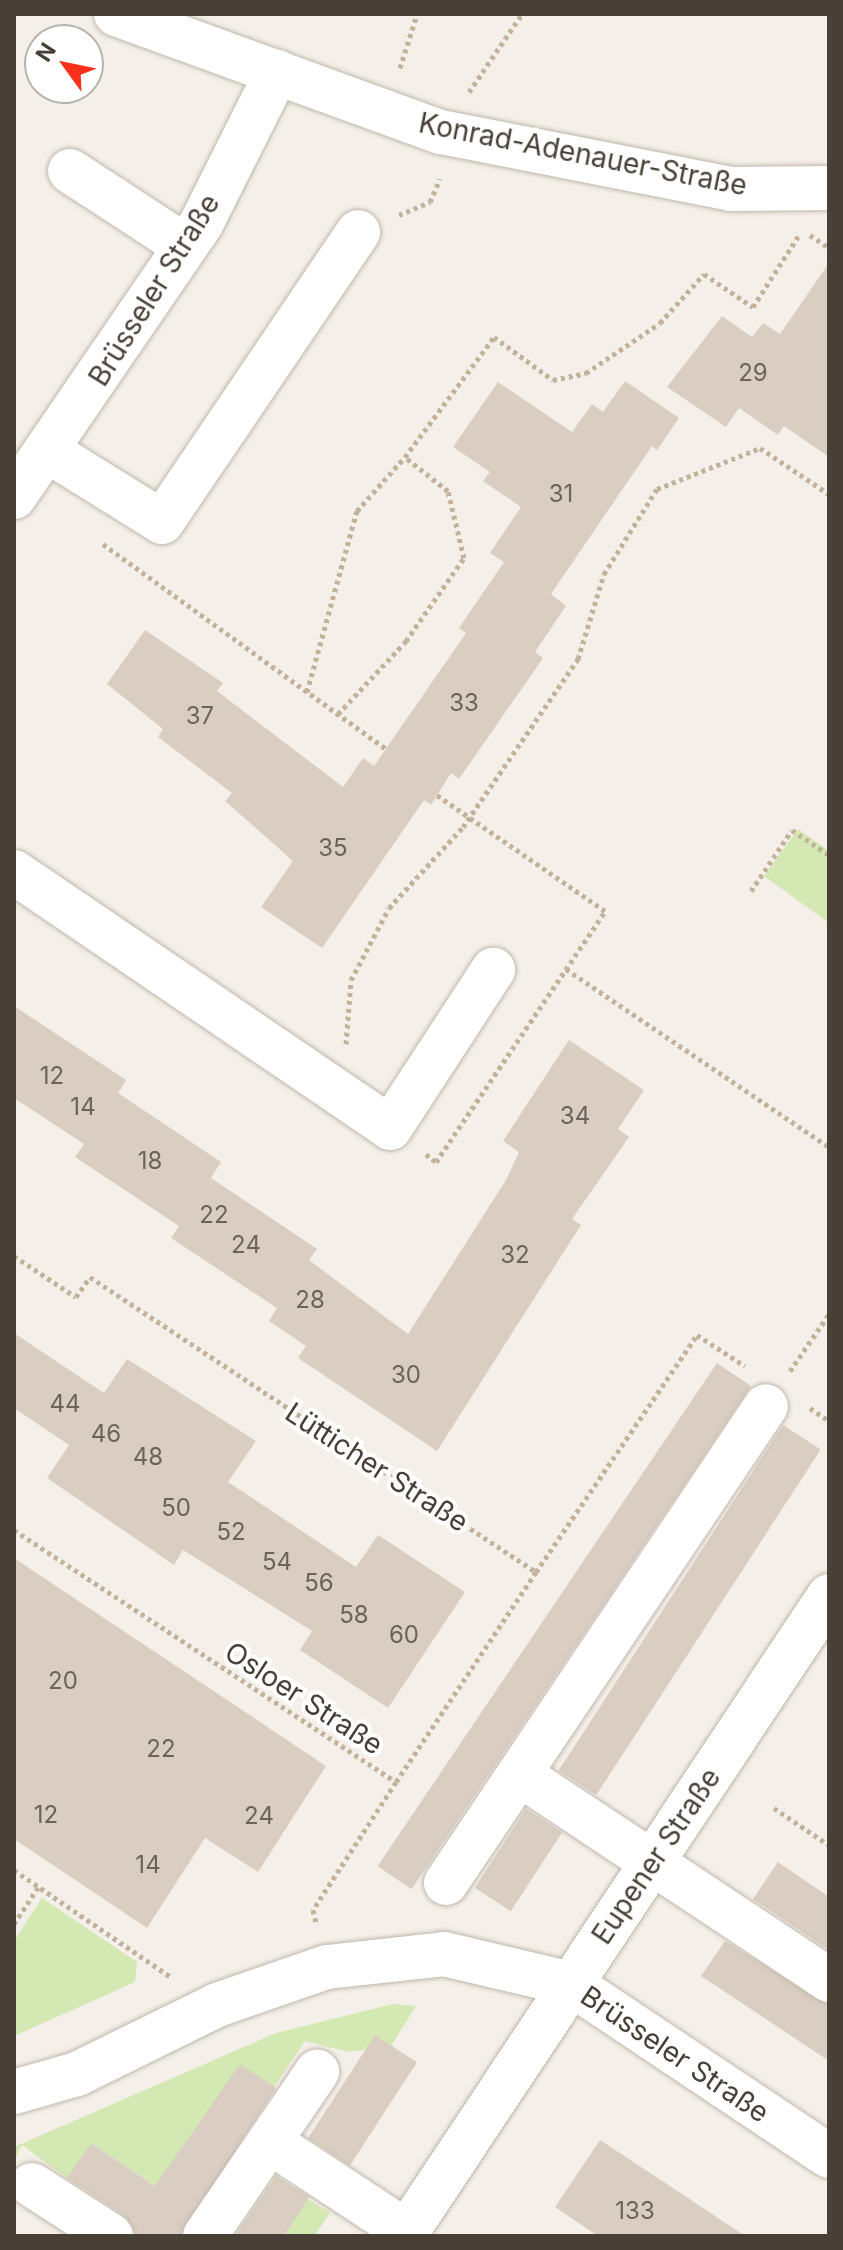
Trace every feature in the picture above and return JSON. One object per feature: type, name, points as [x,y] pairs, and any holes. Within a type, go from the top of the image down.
[{"type":"street","name":"Konrad-Adenauer-Straße","points":[[116,14],[452,134],[731,189],[829,188]]},
{"type":"street","name":"Brüsseler Straße","points":[[14,497],[185,246],[277,72]]},
{"type":"street","points":[[70,171],[185,246]]},
{"type":"street","points":[[48,451],[162,522],[358,232]]},
{"type":"street","points":[[14,872],[390,1128],[493,970]]},
{"type":"street","points":[[446,1883],[778,1390]]},
{"type":"street","name":"Eupener Straße","points":[[405,2234],[829,1596]]},
{"type":"street","points":[[519,1774],[829,1980]]},
{"type":"street","name":"Brüsseler Straße","points":[[14,2092],[77,2074],[194,2017],[327,1967],[444,1954],[571,1984],[829,2156]]},
{"type":"street","points":[[205,2236],[317,2072]]},
{"type":"street","points":[[270,2142],[405,2234]]},
{"type":"street","points":[[32,2185],[111,2236]]},
{"type":"path","points":[[407,45],[417,14]]},
{"type":"path","points":[[358,232],[430,202],[452,134],[522,14]]},
{"type":"path","points":[[307,692],[357,511],[405,457],[494,337],[553,380],[586,373],[660,323],[704,274],[753,307],[829,188]]},
{"type":"path","points":[[803,229],[829,248]]},
{"type":"path","points":[[323,1082],[352,1029],[351,980],[389,908],[469,819],[578,659],[604,574],[657,489],[760,448],[829,494]]},
{"type":"path","points":[[338,714],[406,641],[464,558],[448,491],[405,457]]},
{"type":"path","points":[[89,534],[386,749]]},
{"type":"path","points":[[390,1128],[436,1162],[605,911],[437,795]]},
{"type":"path","points":[[751,891],[792,830],[829,855]]},
{"type":"path","points":[[566,969],[829,1147]]},
{"type":"path","name":"Lütticher Straße","points":[[14,1256],[76,1297],[90,1277],[536,1572]]},
{"type":"path","points":[[778,1390],[829,1314]]},
{"type":"path","points":[[396,1782],[697,1335],[829,1421]]},
{"type":"path","name":"Osloer Straße","points":[[14,1530],[396,1782],[313,1910],[327,1967]]},
{"type":"path","points":[[774,1808],[829,1845]]},
{"type":"path","points":[[14,1870],[169,1973],[194,2017]]},
{"type":"path","points":[[14,1924],[39,1886]]},
{"type":"green space","points":[[798,829],[829,851],[829,923],[764,876]]},
{"type":"green space","points":[[42,1898],[137,1962],[135,1982],[14,2036],[14,1941]]},
{"type":"green space","points":[[393,2004],[416,2006],[391,2046],[349,2052],[305,2041],[274,2087],[157,2187],[91,2143],[67,2178],[22,2145],[14,2161],[14,2147],[276,2033]]},
{"type":"green space","points":[[288,2187],[330,2213],[314,2236],[284,2236],[300,2211],[264,2188]]},
{"type":"building","points":[[829,263],[829,457],[784,426],[778,435],[739,408],[726,427],[667,387],[722,316],[752,337],[763,323],[780,334]]},
{"type":"building","points":[[625,381],[679,418],[657,450],[652,446],[551,594],[566,606],[535,652],[543,658],[459,779],[451,773],[431,805],[424,800],[322,948],[261,907],[293,861],[225,801],[232,793],[158,737],[163,729],[107,684],[145,630],[223,683],[217,691],[343,787],[363,758],[374,766],[466,633],[459,628],[504,562],[490,553],[521,507],[483,481],[490,472],[453,447],[498,382],[572,432],[592,404],[603,412]]},
{"type":"building","points":[[14,1006],[126,1080],[118,1093],[221,1162],[211,1178],[317,1249],[309,1260],[408,1334],[506,1180],[519,1152],[503,1141],[569,1040],[644,1090],[618,1129],[629,1137],[572,1219],[581,1225],[437,1451],[298,1358],[306,1346],[269,1321],[277,1308],[171,1238],[179,1226],[75,1157],[84,1144],[14,1098]]},
{"type":"building","points":[[14,1333],[104,1393],[127,1359],[256,1441],[228,1482],[356,1567],[378,1535],[465,1592],[388,1708],[300,1650],[312,1631],[183,1550],[174,1565],[47,1478],[69,1445],[14,1408]]},
{"type":"building","points":[[717,1363],[751,1386],[412,1889],[378,1866]]},
{"type":"building","points":[[783,1425],[821,1450],[596,1795],[559,1771]]},
{"type":"building","points":[[14,1558],[326,1766],[258,1872],[205,1838],[147,1928],[14,1839]]},
{"type":"building","points":[[526,1809],[562,1832],[511,1911],[475,1888]]},
{"type":"building","points":[[778,1862],[829,1897],[829,1950],[753,1899]]},
{"type":"building","points":[[725,1941],[829,2005],[829,2061],[701,1976]]},
{"type":"building","points":[[375,2035],[417,2062],[350,2165],[308,2138]]},
{"type":"building","points":[[240,2064],[276,2088],[180,2236],[136,2236],[125,2216],[67,2178],[91,2143],[155,2186]]},
{"type":"building","points":[[600,2140],[745,2236],[598,2236],[555,2207]]},
{"type":"building","points":[[276,2176],[309,2197],[284,2236],[235,2236]]}]
